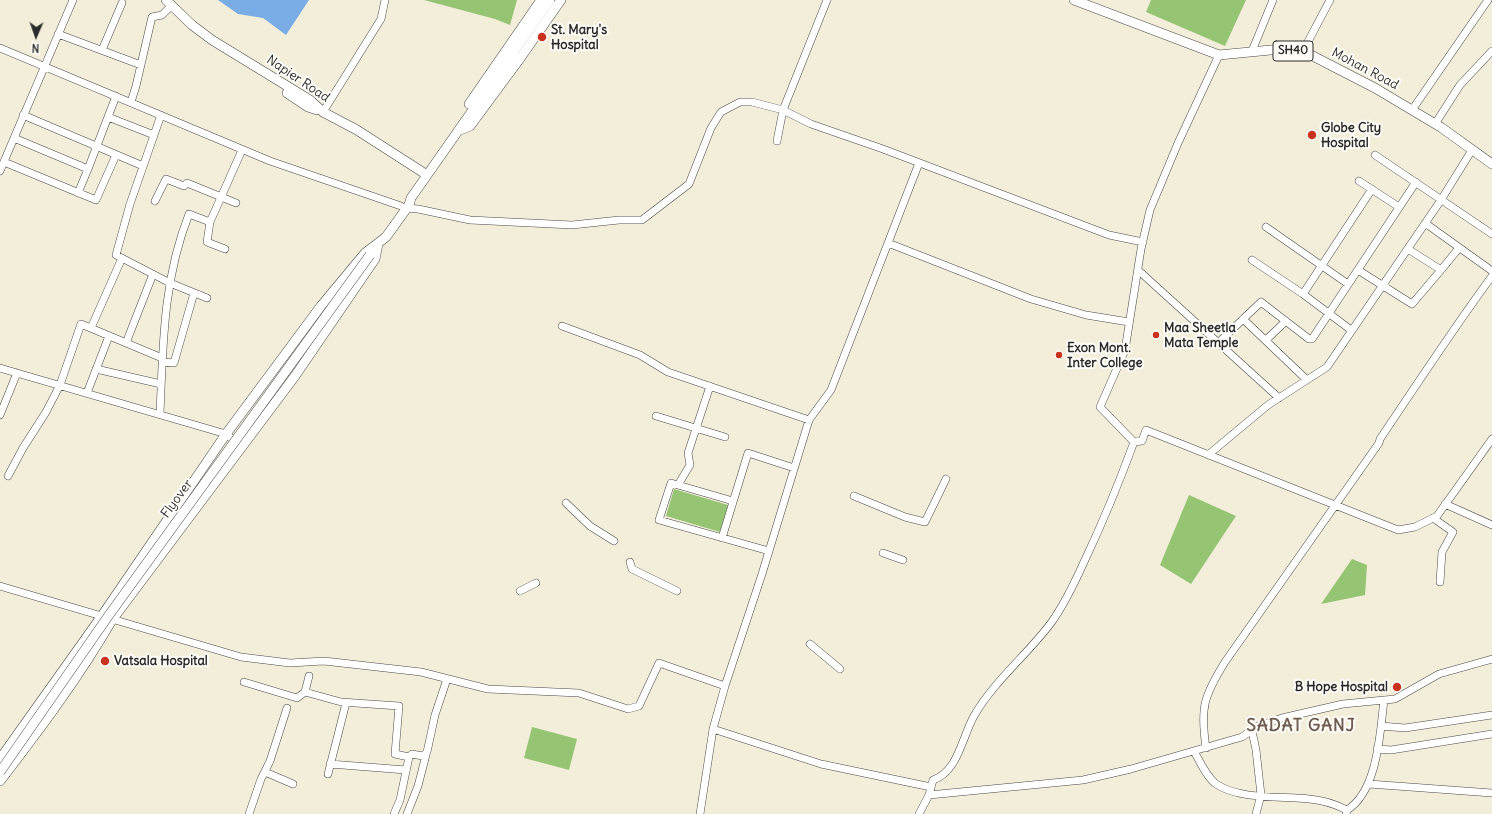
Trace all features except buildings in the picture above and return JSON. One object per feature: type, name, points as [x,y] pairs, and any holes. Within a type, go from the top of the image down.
[{"type":"main road","name":"Napier Road","points":[[159,0],[168,5],[212,40],[310,100],[322,112],[357,130],[424,174]]},
{"type":"main road","points":[[458,131],[458,120],[541,0]]},
{"type":"main road","points":[[0,781],[41,727],[98,644],[112,620],[294,376],[376,259],[379,242],[382,235],[404,207],[404,202],[411,198],[424,174],[458,131],[550,0]]},
{"type":"main road","points":[[458,131],[470,126],[561,0]]},
{"type":"main road","name":"Mohan Road","points":[[1074,0],[1219,55],[1280,49],[1309,54],[1375,88],[1412,110],[1435,124],[1492,164]]},
{"type":"main road","points":[[0,759],[101,617],[226,434],[321,306],[362,256],[379,242]]},
{"type":"main road","name":"Flyover","points":[[0,772],[113,609],[379,242]]},
{"type":"street","points":[[0,171],[3,158],[14,138],[73,0]]},
{"type":"street","points":[[322,112],[381,19],[385,0]]},
{"type":"street","points":[[777,141],[783,110],[827,0]]},
{"type":"street","points":[[1252,51],[1273,0]]},
{"type":"street","points":[[1302,53],[1330,0]]},
{"type":"street","points":[[1412,110],[1488,0]]},
{"type":"street","points":[[102,50],[122,3]]},
{"type":"street","points":[[131,102],[152,17],[162,15],[168,5]]},
{"type":"street","points":[[58,34],[141,65]]},
{"type":"street","points":[[0,48],[44,65],[270,162],[404,207],[475,220],[572,225],[619,220],[642,220],[689,184],[711,128],[722,112],[740,102],[752,102],[783,110],[811,124],[1109,235],[1143,242]]},
{"type":"street","points":[[1435,124],[1460,85],[1492,51]]},
{"type":"street","points":[[1134,442],[1100,407],[1125,350],[1143,242],[1150,210],[1178,143],[1219,55]]},
{"type":"street","points":[[78,193],[116,96]]},
{"type":"street","points":[[23,115],[143,166]]},
{"type":"street","points":[[161,115],[143,166],[116,255],[170,283],[207,298]]},
{"type":"street","points":[[108,117],[154,135]]},
{"type":"street","points":[[14,138],[88,169]]},
{"type":"street","points":[[225,249],[207,242],[210,222],[242,150]]},
{"type":"street","points":[[1208,455],[1279,398],[1326,367],[1381,285],[1408,249],[1441,200],[1472,150]]},
{"type":"street","points":[[3,158],[96,200],[116,155]]},
{"type":"street","points":[[1375,156],[1492,234]]},
{"type":"street","points":[[700,814],[713,729],[725,686],[769,551],[809,420],[831,390],[919,163]]},
{"type":"street","points":[[155,201],[166,179],[184,186],[186,183],[236,203]]},
{"type":"street","points":[[1359,181],[1399,208]]},
{"type":"street","points":[[1218,343],[1262,302],[1311,339],[1416,182]]},
{"type":"street","points":[[1303,294],[1372,189]]},
{"type":"street","points":[[160,414],[162,360],[170,283],[178,242],[189,214],[210,222]]},
{"type":"street","points":[[1425,223],[1492,271]]},
{"type":"street","points":[[1266,227],[1348,284]]},
{"type":"street","points":[[888,243],[1031,299],[1086,315],[1129,322]]},
{"type":"street","points":[[1358,270],[1411,304],[1459,248]]},
{"type":"street","points":[[1408,249],[1441,270]]},
{"type":"street","points":[[91,328],[122,258]]},
{"type":"street","points":[[1252,260],[1303,294],[1351,330]]},
{"type":"street","points":[[1138,270],[1279,398]]},
{"type":"street","points":[[126,343],[153,274]]},
{"type":"street","points":[[1206,748],[1202,723],[1209,688],[1224,662],[1334,505],[1379,444],[1380,439],[1417,386],[1446,339],[1492,276]]},
{"type":"street","points":[[8,476],[22,448],[46,412],[60,385],[81,324],[162,360],[174,363],[194,293]]},
{"type":"street","points":[[1243,319],[1307,380]]},
{"type":"street","points":[[1266,340],[1286,321]]},
{"type":"street","points":[[562,326],[640,355],[668,372],[809,420]]},
{"type":"street","points":[[87,393],[109,336]]},
{"type":"street","points":[[0,368],[226,434],[241,447]]},
{"type":"street","points":[[96,369],[161,384]]},
{"type":"street","points":[[0,415],[17,373]]},
{"type":"street","points":[[678,485],[690,465],[688,453],[710,386]]},
{"type":"street","points":[[656,416],[725,437]]},
{"type":"street","points":[[1134,442],[1142,441],[1146,430],[1398,530],[1415,527],[1433,518],[1445,504],[1492,439]]},
{"type":"street","points":[[919,814],[929,795],[933,780],[942,777],[957,756],[974,716],[994,689],[1051,622],[1076,580],[1110,506],[1134,442]]},
{"type":"street","points":[[722,538],[748,453],[794,468]]},
{"type":"street","points":[[854,496],[905,517],[925,522],[946,478]]},
{"type":"street","points":[[733,501],[671,483],[659,520],[769,551]]},
{"type":"street","points":[[566,503],[590,526],[614,541]]},
{"type":"street","points":[[1445,504],[1492,525]]},
{"type":"street","points":[[1433,518],[1453,532],[1442,552],[1440,582]]},
{"type":"street","points":[[883,553],[903,560]]},
{"type":"street","points":[[630,562],[632,569],[677,591]]},
{"type":"street","points":[[520,592],[536,583]]},
{"type":"street","points":[[0,586],[241,657],[290,663],[324,661],[420,672],[488,689],[579,693],[628,709],[639,706],[659,663],[725,686]]},
{"type":"street","points":[[810,644],[840,669]]},
{"type":"street","points":[[929,795],[1083,780],[1131,769],[1242,737],[1258,726],[1282,718],[1344,704],[1384,700],[1400,696],[1439,674],[1492,659]]},
{"type":"street","points":[[244,682],[297,698],[305,692],[309,676]]},
{"type":"street","points":[[407,814],[418,786],[435,715],[448,679]]},
{"type":"street","points":[[305,692],[346,702],[399,706],[395,754],[409,756],[412,754],[426,755]]},
{"type":"street","points":[[1194,751],[1204,769],[1216,783],[1232,791],[1261,796],[1311,799],[1335,804],[1347,812],[1356,804],[1369,784],[1377,749],[1384,700]]},
{"type":"street","points":[[328,774],[346,702]]},
{"type":"street","points":[[249,814],[270,761],[287,708]]},
{"type":"street","points":[[1381,726],[1405,728],[1492,715]]},
{"type":"street","points":[[713,729],[822,764],[931,787]]},
{"type":"street","points":[[1252,730],[1256,750],[1261,796],[1256,814]]},
{"type":"street","points":[[1377,749],[1391,750],[1492,734]]},
{"type":"street","points":[[394,814],[400,800],[409,756]]},
{"type":"street","points":[[330,764],[406,770]]},
{"type":"street","points":[[265,772],[293,784]]},
{"type":"street","points":[[1369,784],[1492,793]]},
{"type":"green space","points":[[424,0],[517,0],[510,25],[495,19]]},
{"type":"green space","points":[[1151,0],[1246,0],[1225,46],[1146,12]]},
{"type":"green space","points":[[674,489],[728,505],[720,532],[666,516]]},
{"type":"green space","points":[[1189,495],[1236,516],[1191,584],[1160,565]]},
{"type":"green space","points":[[1352,559],[1367,565],[1365,595],[1321,604]]},
{"type":"green space","points":[[532,727],[577,739],[569,770],[524,758]]},
{"type":"water","points":[[218,0],[309,0],[286,35],[263,18],[238,14]]},
{"type":"place","name":"St. Mary's Hospital","points":[[542,37]]},
{"type":"place","name":"Globe City Hospital","points":[[1312,135]]},
{"type":"place","name":"Maa Sheetla Mata Temple","points":[[1156,335]]},
{"type":"place","name":"Exon Mont. Inter College","points":[[1059,355]]},
{"type":"place","name":"Vatsala Hospital","points":[[105,661]]},
{"type":"place","name":"B Hope Hospital","points":[[1397,687]]},
{"type":"district","name":"SADAT GANJ","points":[[1301,726]]}]
